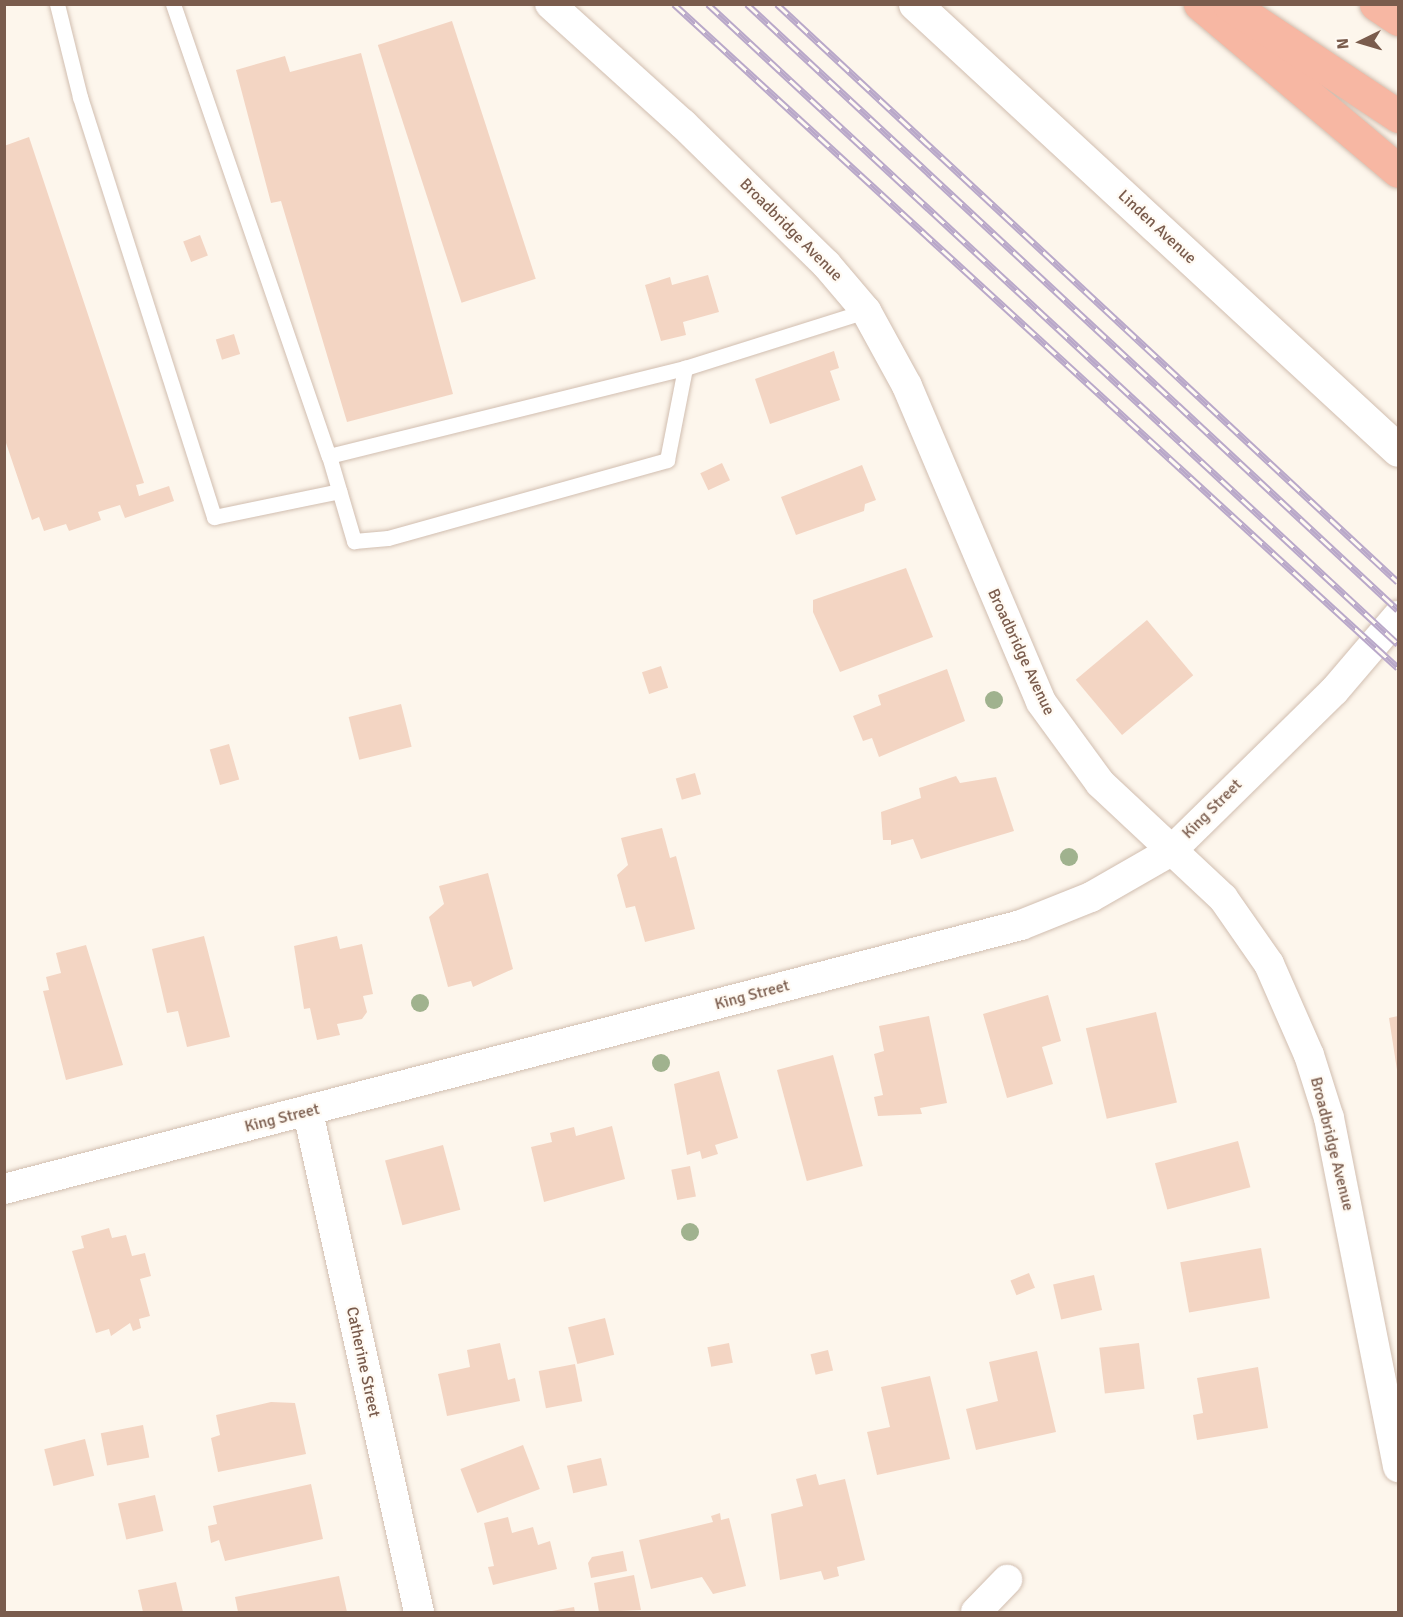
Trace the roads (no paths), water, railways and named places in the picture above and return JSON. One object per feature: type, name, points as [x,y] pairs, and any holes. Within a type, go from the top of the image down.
[{"type":"highway","points":[[1200,4],[1398,171]]},
{"type":"highway","points":[[1229,4],[1398,116]]},
{"type":"highway","points":[[1376,4],[1398,19]]},
{"type":"street","name":"Broadbridge Avenue","points":[[550,4],[683,123],[866,310],[908,386],[1041,702],[1100,783],[1246,928],[1269,964],[1309,1055],[1329,1118],[1398,1467]]},
{"type":"street","name":"Linden Avenue","points":[[915,4],[1398,450]]},
{"type":"street","name":"King Street","points":[[4,1189],[308,1112],[1020,925],[1091,897],[1171,851],[1334,691],[1398,616]]},
{"type":"street","name":"Catherine Street","points":[[308,1112],[419,1612]]},
{"type":"street","points":[[976,1612],[1007,1580]]},
{"type":"lane","points":[[57,4],[80,97],[214,517],[339,491]]},
{"type":"lane","points":[[173,4],[329,456],[354,541],[388,538],[667,460],[685,368]]},
{"type":"lane","points":[[329,456],[685,368],[866,310]]},
{"type":"railway","points":[[674,4],[1398,668]]},
{"type":"railway","points":[[708,4],[1398,644]]},
{"type":"railway","points":[[747,4],[1398,610]]},
{"type":"railway","points":[[777,4],[1398,582]]}]
